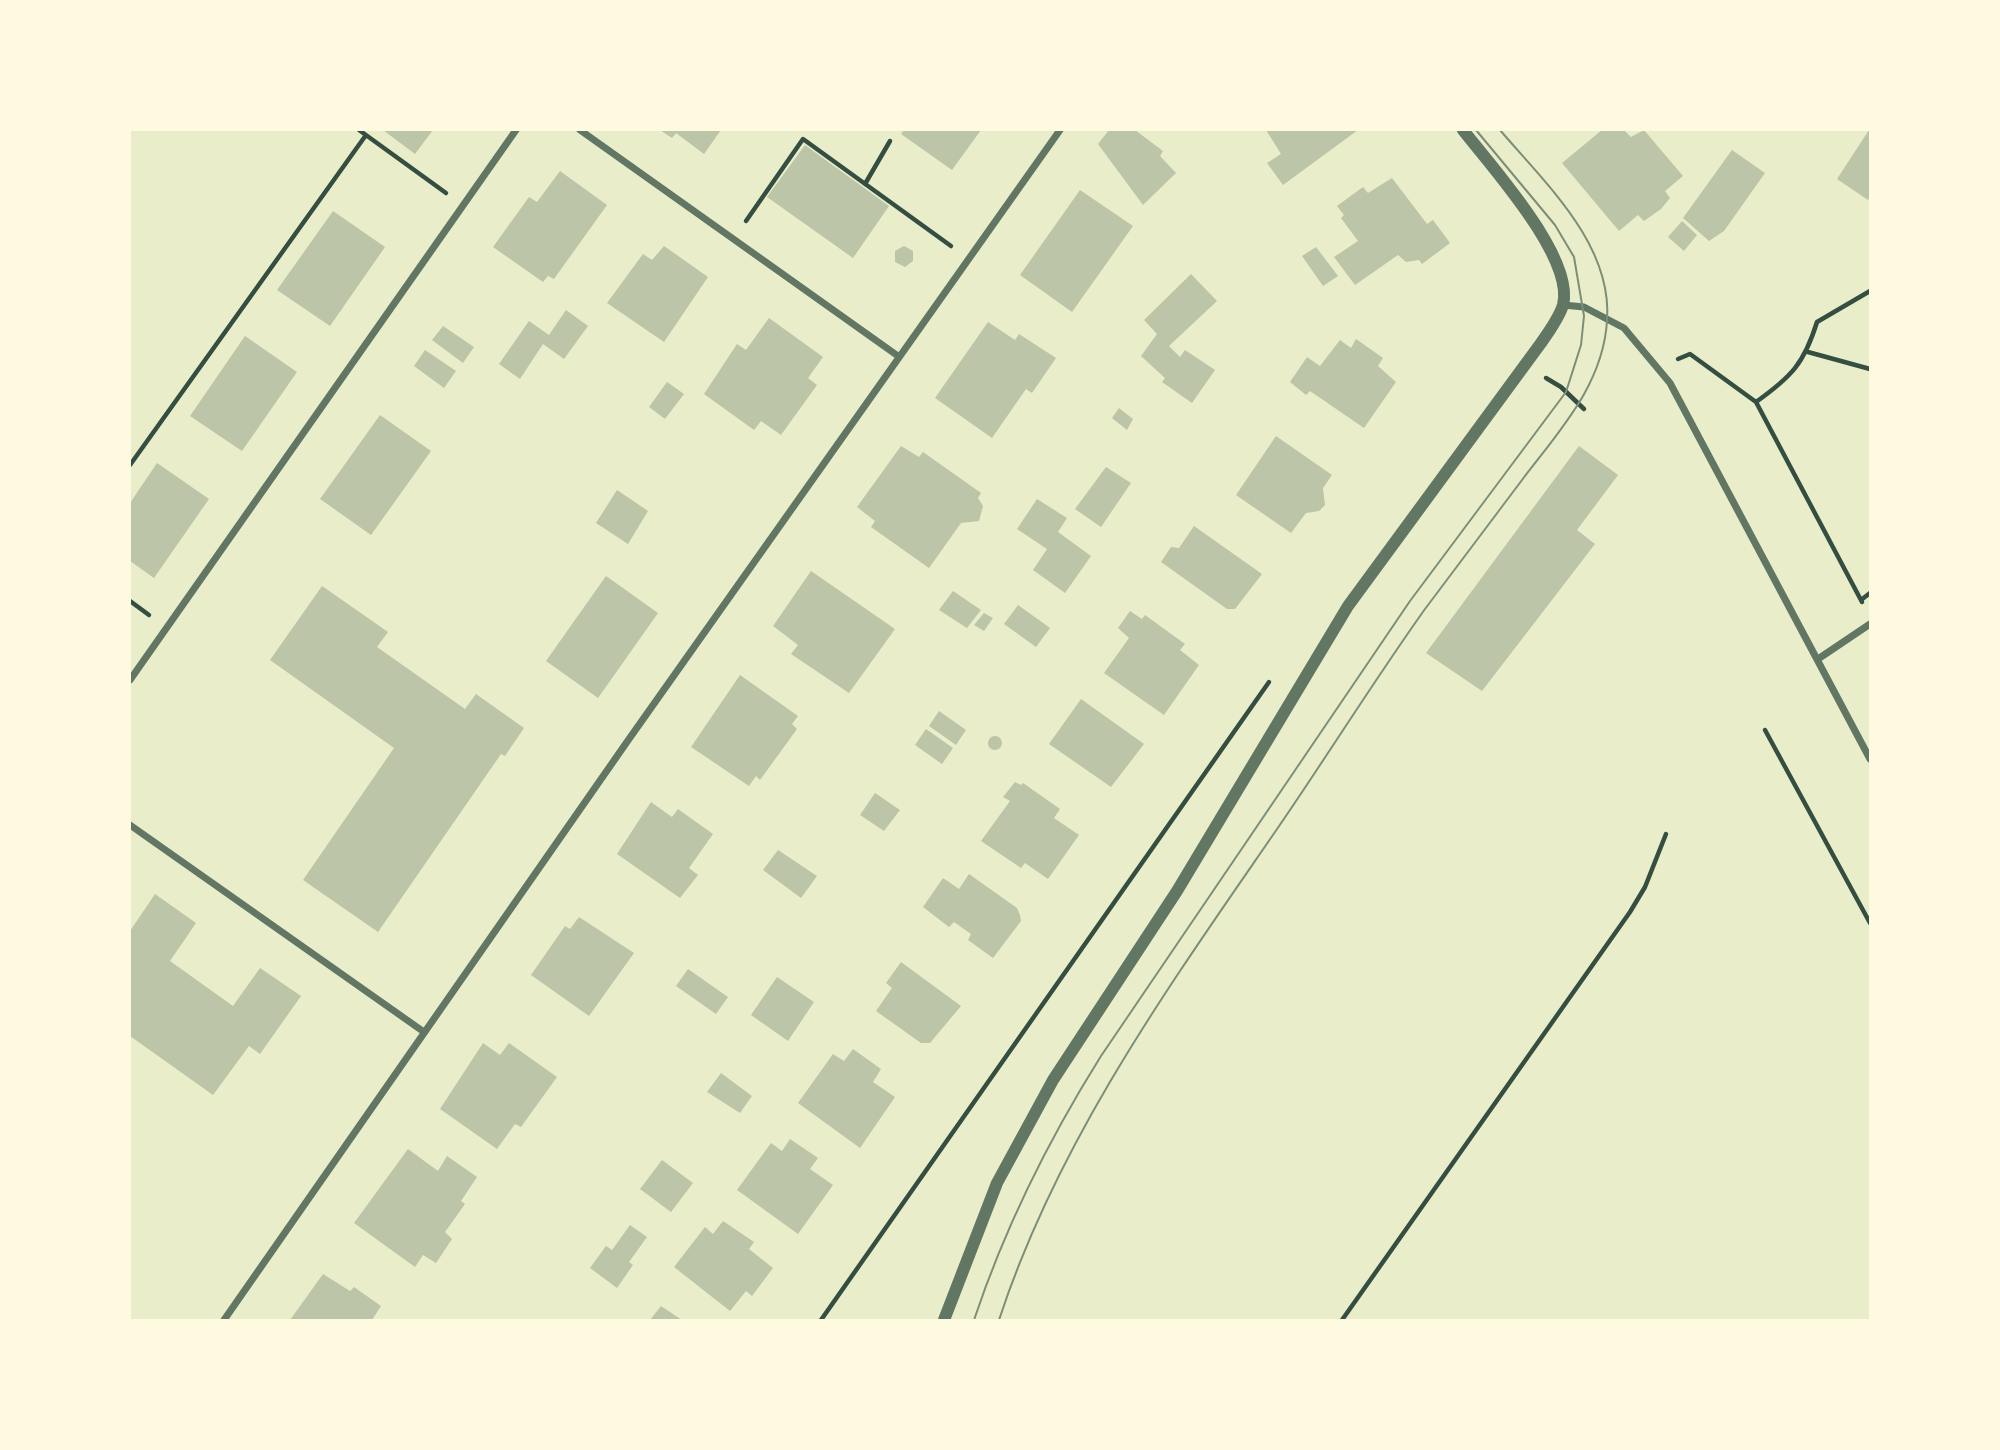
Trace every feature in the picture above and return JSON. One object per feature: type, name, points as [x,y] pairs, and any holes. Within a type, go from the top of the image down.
[{"type":"street","points":[[130,680],[516,130]]},
{"type":"street","points":[[580,130],[898,356]]},
{"type":"street","points":[[224,1321],[898,356],[1060,130]]},
{"type":"street","points":[[944,1321],[997,1183],[1048,1089],[1177,891],[1348,606],[1541,343],[1563,304],[1557,267],[1548,246],[1518,198],[1463,130]]},
{"type":"street","points":[[1563,304],[1584,307],[1624,328],[1670,383],[1871,759]]},
{"type":"street","points":[[1818,659],[1871,624]]},
{"type":"street","points":[[130,825],[424,1032]]},
{"type":"path","points":[[359,130],[462,205]]},
{"type":"path","points":[[130,464],[366,135]]},
{"type":"path","points":[[746,221],[803,139],[954,248]]},
{"type":"path","points":[[865,184],[890,141]]},
{"type":"path","points":[[1756,402],[1791,376],[1808,352],[1817,322],[1871,291]]},
{"type":"path","points":[[1808,352],[1871,369]]},
{"type":"path","points":[[1690,354],[1756,402],[1861,600],[1871,593]]},
{"type":"path","points":[[1542,376],[1561,387],[1584,408]]},
{"type":"path","points":[[821,1321],[1271,678]]},
{"type":"path","points":[[1765,730],[1871,923]]},
{"type":"path","points":[[1342,1321],[1630,912],[1645,887],[1666,834]]},
{"type":"building","points":[[383,130],[433,130],[415,154]]},
{"type":"building","points":[[660,130],[721,130],[704,154],[676,133],[672,138]]},
{"type":"building","points":[[904,130],[981,130],[952,170],[901,134]]},
{"type":"building","points":[[1109,130],[1135,130],[1163,151],[1160,156],[1176,173],[1143,205],[1098,144]]},
{"type":"building","points":[[1266,130],[1358,130],[1283,185],[1267,163],[1281,154]]},
{"type":"building","points":[[1602,130],[1624,130],[1631,137],[1644,130],[1683,176],[1665,191],[1670,198],[1661,209],[1644,221],[1638,215],[1619,231],[1562,163]]},
{"type":"building","points":[[1869,130],[1870,196],[1868,200],[1837,179]]},
{"type":"building","points":[[805,145],[889,206],[853,258],[767,197]]},
{"type":"building","points":[[1732,150],[1765,173],[1724,231],[1709,241],[1683,218]]},
{"type":"building","points":[[560,171],[607,205],[554,279],[548,276],[543,282],[493,247],[529,197],[537,202]]},
{"type":"building","points":[[1392,178],[1427,224],[1433,220],[1450,243],[1422,264],[1419,260],[1406,262],[1398,255],[1355,285],[1334,257],[1358,241],[1341,218],[1344,215],[1337,206],[1363,187],[1368,193]]},
{"type":"building","points":[[1080,190],[1133,226],[1072,312],[1020,275]]},
{"type":"building","points":[[333,211],[385,247],[330,326],[277,290]]},
{"type":"building","points":[[1682,221],[1697,235],[1684,251],[1668,237]]},
{"type":"building","points":[[664,246],[708,277],[664,342],[607,303],[643,254],[652,260]]},
{"type":"building","points":[[904,246],[913,251],[913,261],[905,267],[895,262],[895,251]]},
{"type":"building","points":[[1316,247],[1338,276],[1323,286],[1302,256]]},
{"type":"building","points":[[1191,274],[1217,301],[1169,346],[1180,357],[1185,350],[1215,370],[1192,403],[1162,382],[1165,378],[1141,356],[1157,334],[1144,320]]},
{"type":"building","points":[[566,310],[588,326],[564,359],[543,344],[520,379],[499,364],[529,321],[549,335]]},
{"type":"building","points":[[769,318],[823,357],[808,378],[817,385],[781,435],[761,421],[754,430],[704,394],[737,344],[746,350]]},
{"type":"building","points":[[988,322],[1015,340],[1019,334],[1056,358],[1032,393],[1026,389],[992,438],[935,398]]},
{"type":"building","points":[[443,326],[474,347],[463,363],[432,340]]},
{"type":"building","points":[[245,336],[297,372],[242,451],[190,416]]},
{"type":"building","points":[[1356,339],[1383,358],[1378,366],[1396,382],[1364,428],[1310,391],[1306,395],[1290,382],[1307,357],[1320,366],[1340,340],[1351,348]]},
{"type":"building","points":[[425,350],[456,371],[444,388],[414,366]]},
{"type":"building","points":[[667,382],[684,394],[665,419],[649,407]]},
{"type":"building","points":[[1119,408],[1133,419],[1127,430],[1112,418]]},
{"type":"building","points":[[380,415],[431,451],[371,535],[320,499]]},
{"type":"building","points":[[1276,436],[1332,475],[1323,488],[1325,505],[1319,511],[1306,513],[1291,533],[1236,495]]},
{"type":"building","points":[[901,446],[919,457],[923,452],[981,493],[978,498],[983,506],[979,521],[961,523],[929,568],[871,527],[875,521],[857,507]]},
{"type":"building","points":[[1579,446],[1618,475],[1577,530],[1595,544],[1482,691],[1426,653]]},
{"type":"building","points":[[157,463],[209,499],[154,578],[130,561],[130,503]]},
{"type":"building","points":[[1106,467],[1131,483],[1101,527],[1075,509]]},
{"type":"building","points":[[617,490],[648,511],[628,544],[596,523]]},
{"type":"building","points":[[1037,499],[1067,518],[1058,532],[1091,556],[1065,593],[1033,570],[1047,549],[1017,529]]},
{"type":"building","points":[[1194,526],[1262,574],[1235,609],[1227,609],[1161,562],[1171,547],[1179,548]]},
{"type":"building","points":[[811,571],[895,629],[849,693],[791,654],[798,645],[773,626]]},
{"type":"building","points":[[606,576],[658,613],[598,698],[546,661]]},
{"type":"building","points":[[322,586],[388,632],[377,647],[465,709],[476,694],[524,728],[505,756],[501,754],[378,932],[303,880],[394,748],[270,660]]},
{"type":"building","points":[[953,591],[981,610],[967,628],[939,610]]},
{"type":"building","points":[[1018,605],[1050,628],[1036,647],[1004,624]]},
{"type":"building","points":[[1130,611],[1142,619],[1145,615],[1185,644],[1180,650],[1199,665],[1164,715],[1104,673],[1129,638],[1118,628]]},
{"type":"building","points":[[984,613],[993,618],[984,631],[974,625]]},
{"type":"building","points":[[740,675],[798,716],[792,724],[797,729],[760,780],[756,776],[749,786],[691,747]]},
{"type":"building","points":[[1081,699],[1144,744],[1111,787],[1049,744]]},
{"type":"building","points":[[939,711],[966,730],[956,745],[929,726]]},
{"type":"building","points":[[926,729],[953,748],[942,764],[915,745]]},
{"type":"building","points":[[992,736],[998,736],[1002,743],[998,750],[992,750],[988,746],[988,740]]},
{"type":"building","points":[[1015,782],[1021,785],[1023,783],[1060,809],[1054,818],[1079,835],[1048,879],[1025,863],[1021,868],[981,841],[1010,801],[1003,797]]},
{"type":"building","points":[[875,793],[900,810],[884,831],[860,815]]},
{"type":"building","points":[[651,802],[672,817],[678,809],[713,834],[689,868],[698,875],[680,898],[617,854]]},
{"type":"building","points":[[778,850],[817,876],[801,898],[763,870]]},
{"type":"building","points":[[969,874],[1017,908],[1020,915],[1021,921],[993,958],[968,940],[971,934],[954,922],[949,927],[923,907],[943,878],[959,889]]},
{"type":"building","points":[[155,894],[196,923],[170,961],[233,1006],[260,968],[301,996],[260,1054],[249,1046],[213,1095],[130,1036],[130,931]]},
{"type":"building","points":[[579,917],[634,953],[589,1016],[531,975],[565,926],[570,929]]},
{"type":"building","points":[[901,962],[961,1006],[930,1043],[921,1043],[876,1011],[892,988],[886,983]]},
{"type":"building","points":[[688,969],[728,997],[716,1014],[676,986]]},
{"type":"building","points":[[777,977],[814,1002],[788,1041],[751,1015]]},
{"type":"building","points":[[483,1043],[500,1055],[509,1043],[557,1077],[521,1127],[515,1124],[497,1149],[440,1109]]},
{"type":"building","points":[[853,1049],[881,1069],[873,1082],[895,1097],[860,1148],[798,1103],[833,1054],[844,1061]]},
{"type":"building","points":[[721,1073],[752,1096],[740,1113],[707,1092]]},
{"type":"building","points":[[790,1139],[818,1158],[810,1169],[833,1185],[798,1234],[737,1190],[771,1143],[782,1151]]},
{"type":"building","points":[[408,1149],[438,1171],[447,1156],[477,1177],[461,1201],[465,1204],[445,1232],[452,1239],[436,1263],[423,1255],[415,1267],[354,1223]]},
{"type":"building","points":[[662,1160],[693,1183],[671,1212],[640,1189]]},
{"type":"building","points":[[723,1221],[754,1242],[749,1249],[773,1268],[752,1296],[746,1291],[730,1311],[674,1267],[705,1227],[713,1234]]},
{"type":"building","points":[[630,1225],[647,1237],[629,1262],[633,1265],[617,1288],[590,1268],[606,1246],[612,1250]]},
{"type":"building","points":[[323,1274],[350,1291],[354,1287],[381,1306],[372,1320],[290,1320]]},
{"type":"building","points":[[661,1306],[682,1320],[650,1320]]},
{"type":"tram line","points":[[974,1320],[1014,1217],[1064,1119],[1101,1056],[1410,601],[1566,392],[1581,345],[1584,316],[1574,257],[1555,225],[1476,130]]},
{"type":"tram line","points":[[999,1320],[1023,1254],[1052,1189],[1119,1066],[1195,948],[1406,637],[1577,406],[1597,366],[1607,321],[1606,293],[1599,267],[1588,241],[1573,217],[1500,130]]}]
